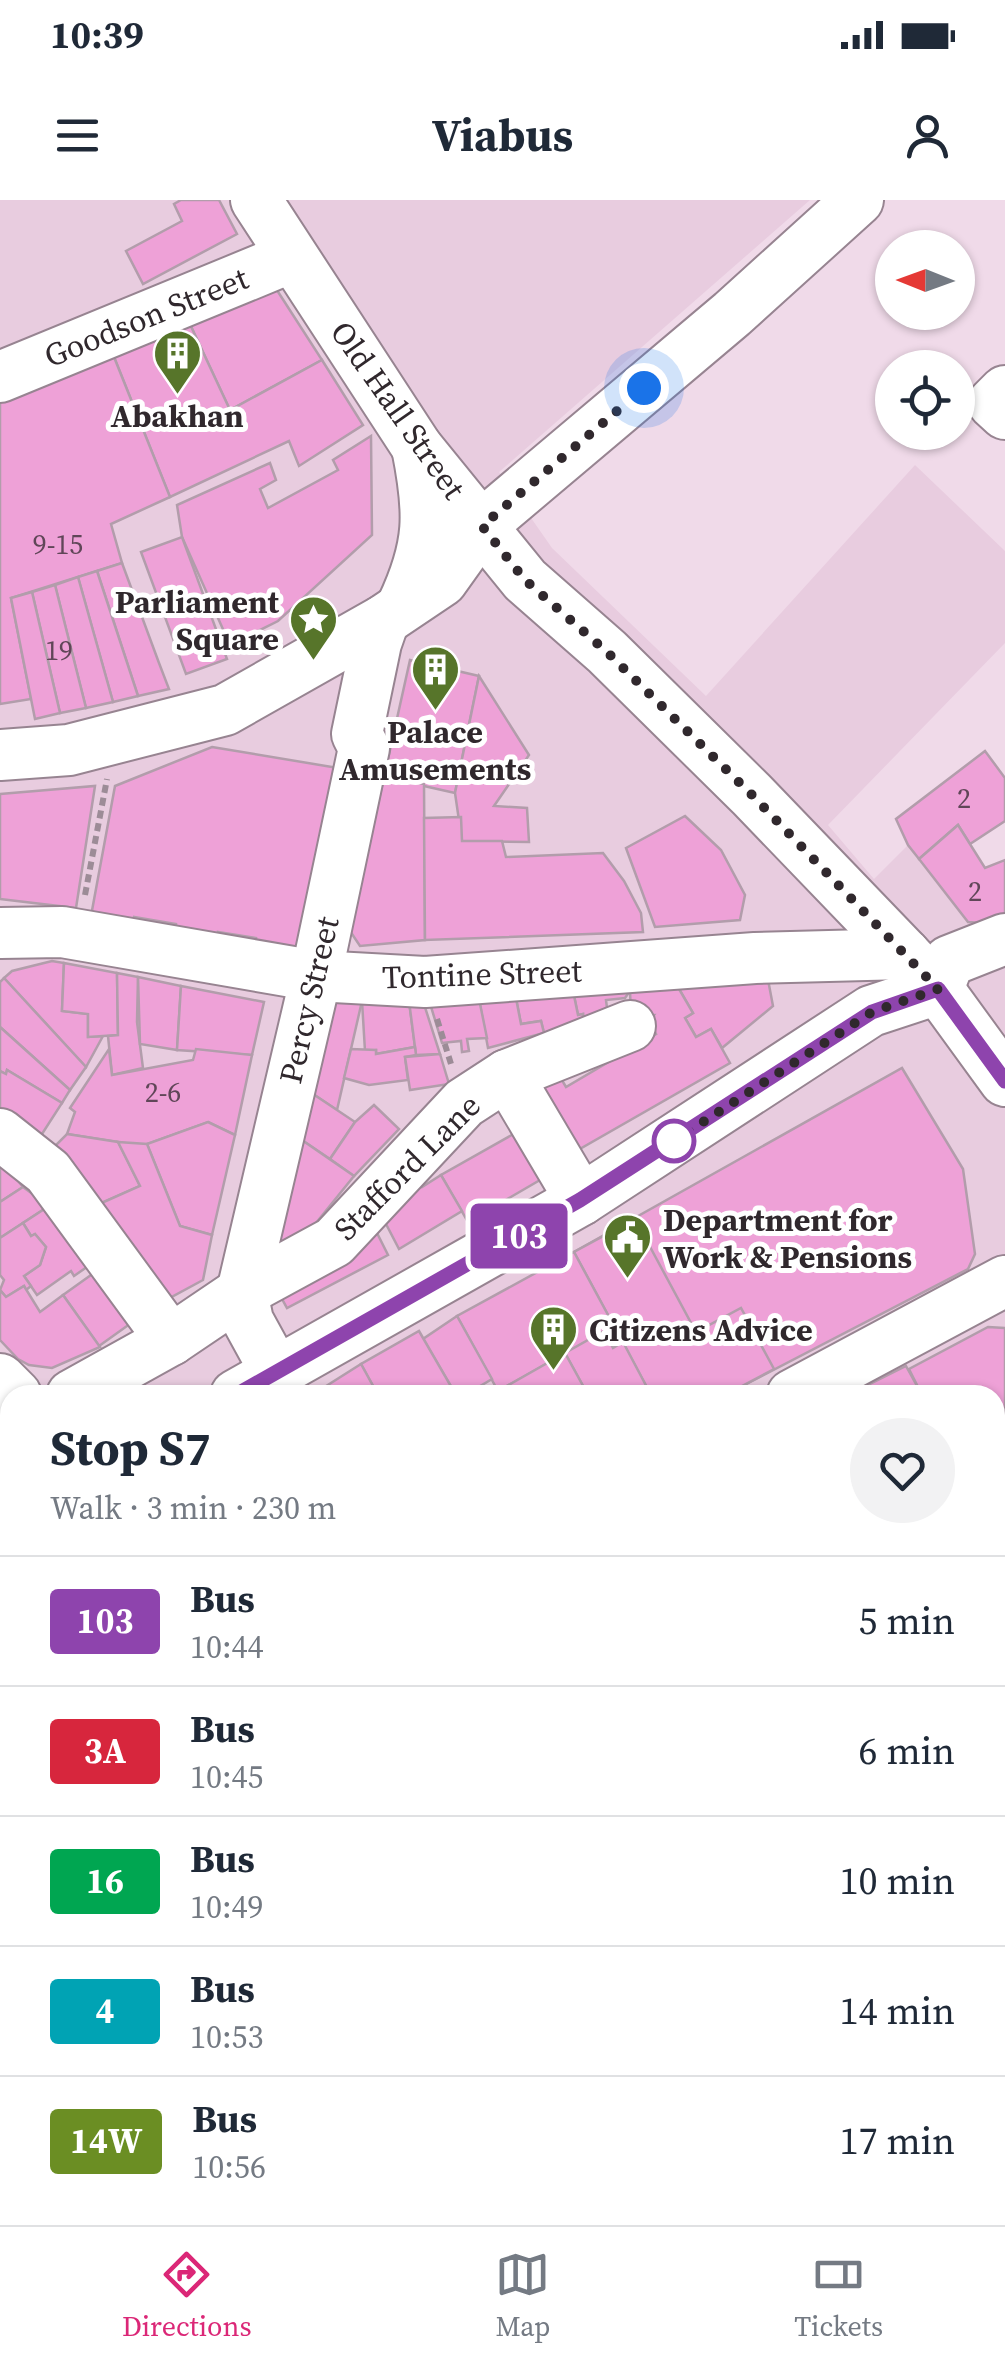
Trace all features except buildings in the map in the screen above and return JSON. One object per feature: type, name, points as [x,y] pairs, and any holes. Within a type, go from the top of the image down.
[{"type":"street","name":"Old Hall Street","points":[[256,200],[417,447],[525,580],[607,652],[752,795],[922,972],[1005,1081]]},
{"type":"street","points":[[0,755],[69,750],[114,741],[225,710],[393,613],[442,581],[482,526],[732,314],[858,200]]},
{"type":"street","name":"Goodson Street","points":[[0,376],[292,257]]},
{"type":"street","points":[[1005,391],[993,402],[1005,414]]},
{"type":"street","name":"Percy Street","points":[[242,1292],[316,976],[364,748],[357,734],[376,642],[422,559],[426,494],[417,447]]},
{"type":"street","name":"Tontine Street","points":[[0,933],[70,934],[316,976],[424,982],[755,958],[922,972]]},
{"type":"street","points":[[242,1292],[256,1384],[580,1200],[872,1012],[922,972],[1005,938]]},
{"type":"street","name":"Stafford Lane","points":[[90,1385],[171,1340],[242,1292],[334,1242],[464,1103],[507,1076],[630,1026]]},
{"type":"street","points":[[507,1076],[580,1200]]},
{"type":"street","points":[[0,1134],[48,1172],[171,1340]]},
{"type":"street","points":[[811,1385],[1005,1281]]},
{"type":"path","points":[[70,934],[114,741]]},
{"type":"path","points":[[424,982],[464,1103]]},
{"type":"shaded area","points":[[0,200],[810,200],[499,472],[552,548],[706,696],[915,465],[1005,551],[1005,643],[828,825],[874,879],[908,845],[968,922],[982,923],[1005,914],[1005,1385],[0,1385]]},
{"type":"bus line","name":"103","points":[[254,1385],[580,1200],[872,1012],[938,989],[1005,1081]]},
{"type":"place","name":"Abakhan","points":[[177,396]]},
{"type":"place","name":"Parliament Square","points":[[314,662]]},
{"type":"place","name":"Palace Amusements","points":[[435,712]]},
{"type":"place","name":"Department for Work & Pensions","points":[[628,1280]]},
{"type":"place","name":"Citizens Advice","points":[[554,1372]]},
{"type":"route","points":[[644,388],[482,526],[525,580],[607,652],[752,795],[938,989],[872,1012],[674,1141]]}]
